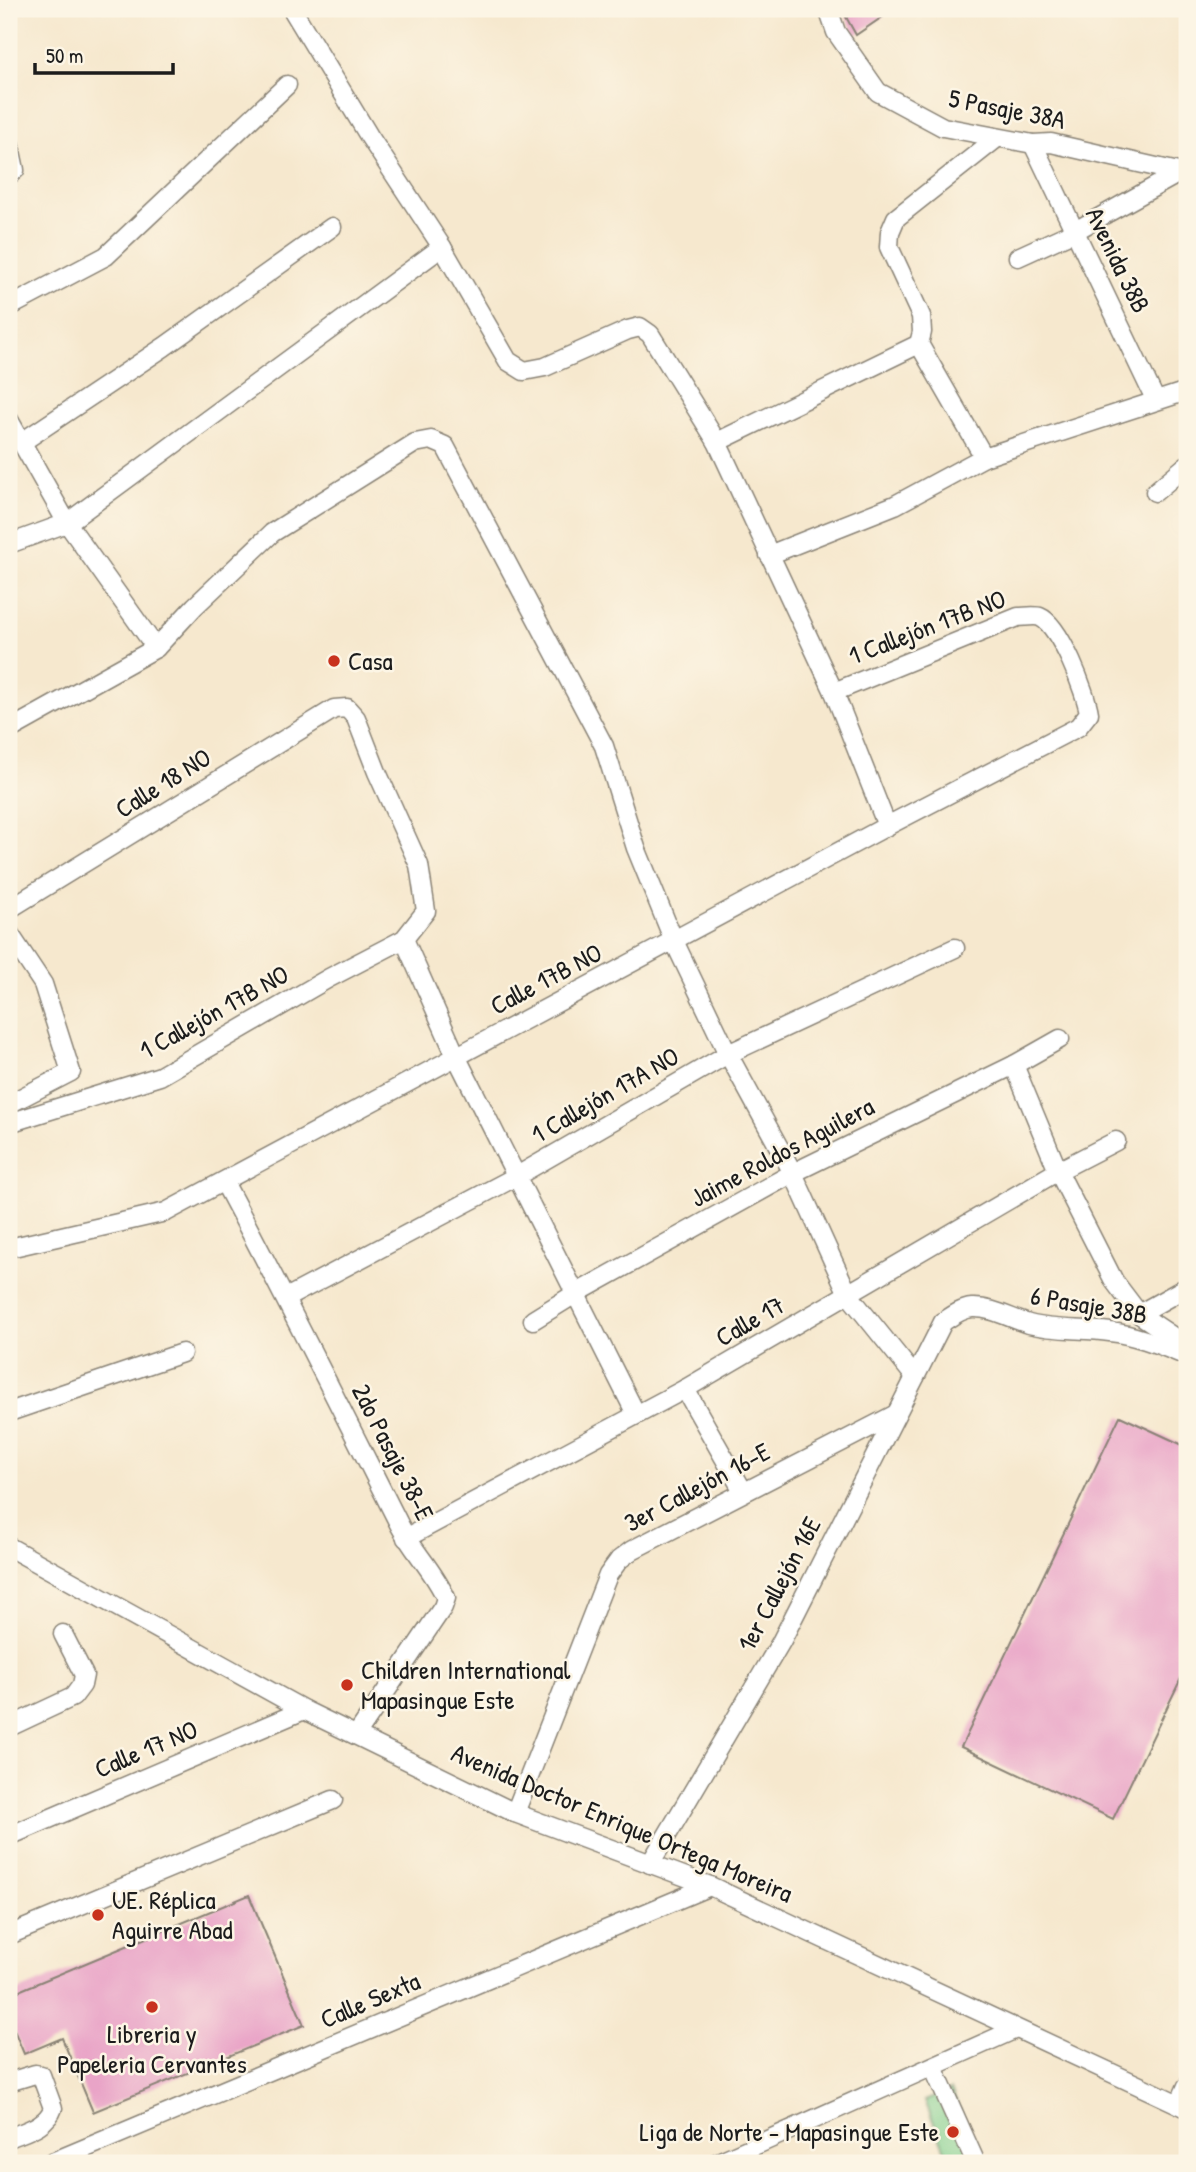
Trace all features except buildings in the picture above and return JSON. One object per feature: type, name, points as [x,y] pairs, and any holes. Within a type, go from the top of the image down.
[{"type":"street","points":[[292,9],[369,136],[442,247],[508,361],[524,372],[545,368],[628,330],[640,327],[650,334],[717,442],[834,692],[887,826]]},
{"type":"street","name":"5 Pasaje 38A","points":[[828,9],[836,32],[878,92],[943,127],[1033,144],[1051,143],[1184,173]]},
{"type":"street","points":[[9,307],[106,256],[287,85]]},
{"type":"street","points":[[984,457],[919,344],[922,332],[921,316],[889,247],[890,232],[896,218],[997,138]]},
{"type":"street","points":[[9,142],[15,170],[9,175]]},
{"type":"street","name":"Avenida 38B","points":[[1033,144],[1155,399]]},
{"type":"street","points":[[1018,257],[1075,231],[1184,173]]},
{"type":"street","points":[[22,442],[164,347],[332,227]]},
{"type":"street","points":[[9,544],[67,523],[442,247]]},
{"type":"street","points":[[717,442],[919,344]]},
{"type":"street","points":[[769,555],[895,505],[984,457],[1187,390]]},
{"type":"street","points":[[9,420],[67,523],[156,648]]},
{"type":"street","points":[[9,730],[156,648],[195,606],[272,533],[415,443],[431,440],[445,446],[604,746],[636,848],[674,941],[728,1054],[793,1173],[848,1294],[915,1377]]},
{"type":"street","points":[[1155,492],[1187,465]]},
{"type":"street","name":"1 Callejón 17B NO","points":[[834,692],[1018,617],[1040,617],[1054,629],[1087,698],[1089,713]]},
{"type":"street","name":"Calle 18 NO","points":[[9,909],[334,709],[348,708],[356,718],[419,865],[426,911]]},
{"type":"street","name":"Calle 17B NO","points":[[9,1248],[166,1212],[887,826],[1078,727],[1089,713]]},
{"type":"street","name":"1 Callejón 17B NO","points":[[9,1123],[160,1076],[329,978],[404,939],[426,911]]},
{"type":"street","points":[[9,933],[43,984],[71,1072],[9,1104]]},
{"type":"street","points":[[404,939],[456,1056],[636,1414]]},
{"type":"street","name":"1 Callejón 17A NO","points":[[286,1298],[517,1176],[728,1054],[955,948]]},
{"type":"street","name":"Jaime Roldos Aguilera","points":[[533,1320],[793,1173],[1014,1065],[1060,1039]]},
{"type":"street","points":[[1014,1065],[1058,1171],[1114,1281],[1139,1314],[1187,1346]]},
{"type":"street","name":"Calle 17","points":[[406,1538],[685,1389],[1058,1171],[1116,1141]]},
{"type":"street","name":"2do Pasaje 38-E","points":[[224,1182],[286,1298],[406,1538],[439,1581],[446,1598],[443,1607],[357,1734]]},
{"type":"street","points":[[1139,1314],[1187,1287]]},
{"type":"street","name":"6 Pasaje 38B","points":[[943,1322],[956,1313],[972,1308],[990,1310],[1050,1328],[1109,1331],[1134,1336],[1187,1356]]},
{"type":"street","name":"1er Callejón 16E","points":[[650,1864],[781,1642],[943,1322]]},
{"type":"street","points":[[9,1412],[182,1353]]},
{"type":"street","points":[[685,1389],[743,1491]]},
{"type":"street","name":"3er Callejón 16-E","points":[[515,1813],[608,1574],[632,1550],[896,1414]]},
{"type":"street","name":"Avenida Doctor Enrique Ortega Moreira","points":[[9,1547],[304,1710],[515,1813],[710,1886],[1183,2106]]},
{"type":"street","points":[[9,1727],[74,1697],[82,1685],[83,1675],[63,1633]]},
{"type":"street","name":"Calle 17 NO","points":[[9,1836],[304,1710]]},
{"type":"street","points":[[9,1935],[332,1800]]},
{"type":"street","name":"Calle Sexta","points":[[50,2163],[710,1886]]},
{"type":"street","points":[[716,2163],[1016,2029]]},
{"type":"street","points":[[933,2067],[976,2163]]},
{"type":"street","points":[[9,2081],[41,2075],[53,2108],[50,2118],[43,2123],[9,2138]]},
{"type":"street","points":[[1183,2106],[1187,2086]]},
{"type":"green space","name":"Liga de Norte - Mapasingue Este","points":[[951,2090],[982,2163],[950,2163],[925,2101]]},
{"type":"place","name":"Casa","points":[[334,661]]},
{"type":"place","name":"Children International Mapasingue Este","points":[[347,1685]]},
{"type":"place","name":"UE. Réplica Aguirre Abad","points":[[98,1915]]},
{"type":"place","name":"Libreria y Papeleria Cervantes","points":[[152,2007]]},
{"type":"place","name":"Liga de Norte - Mapasingue Este","points":[[953,2132]]}]
